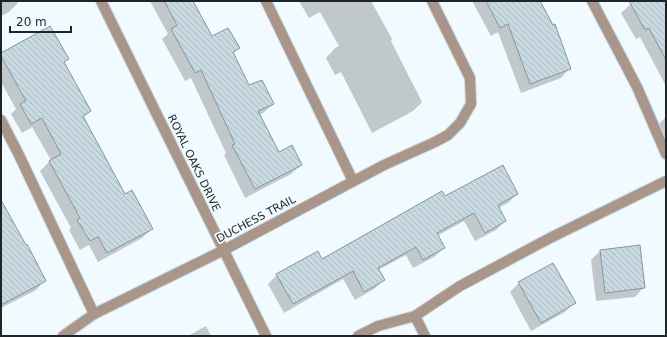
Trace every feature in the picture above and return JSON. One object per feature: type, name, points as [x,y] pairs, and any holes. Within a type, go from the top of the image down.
[{"type":"street","name":"ROYAL OAKS DRIVE","points":[[101,1],[266,336]]},
{"type":"street","points":[[266,1],[353,181]]},
{"type":"street","name":"DUCHESS TRAIL","points":[[63,336],[94,314],[224,250],[384,165],[448,135],[460,123],[470,104],[470,78],[432,1]]},
{"type":"street","points":[[592,1],[636,87],[666,154]]},
{"type":"street","points":[[1,120],[94,314]]},
{"type":"street","points":[[358,336],[378,326],[415,316],[460,286],[550,238],[666,181]]},
{"type":"street","points":[[415,316],[425,336]]},
{"type":"building","points":[[164,1],[193,1],[212,36],[228,28],[240,48],[233,52],[249,85],[262,80],[274,104],[258,111],[279,152],[292,145],[302,165],[255,189],[232,145],[235,144],[201,70],[195,73],[171,29],[177,25]]},
{"type":"building","points":[[486,1],[540,1],[553,25],[555,24],[571,69],[530,84],[508,24],[500,28]]},
{"type":"building","points":[[629,1],[666,1],[666,60],[649,28],[645,30]]},
{"type":"building","points":[[50,26],[69,59],[64,62],[91,111],[83,116],[125,194],[132,190],[153,229],[107,253],[98,237],[90,241],[77,220],[80,218],[49,161],[61,154],[42,118],[31,124],[20,104],[26,101],[1,56],[1,53]]},
{"type":"building","points":[[503,165],[518,194],[498,205],[506,221],[485,233],[474,213],[437,233],[445,248],[423,260],[416,247],[378,268],[385,280],[364,292],[353,271],[293,304],[276,274],[318,251],[322,259],[442,191],[445,196]]},
{"type":"building","points":[[1,200],[26,245],[27,244],[46,281],[1,305]]},
{"type":"building","points":[[640,245],[645,288],[605,293],[600,250]]},
{"type":"building","points":[[553,263],[576,303],[541,323],[518,282]]}]
